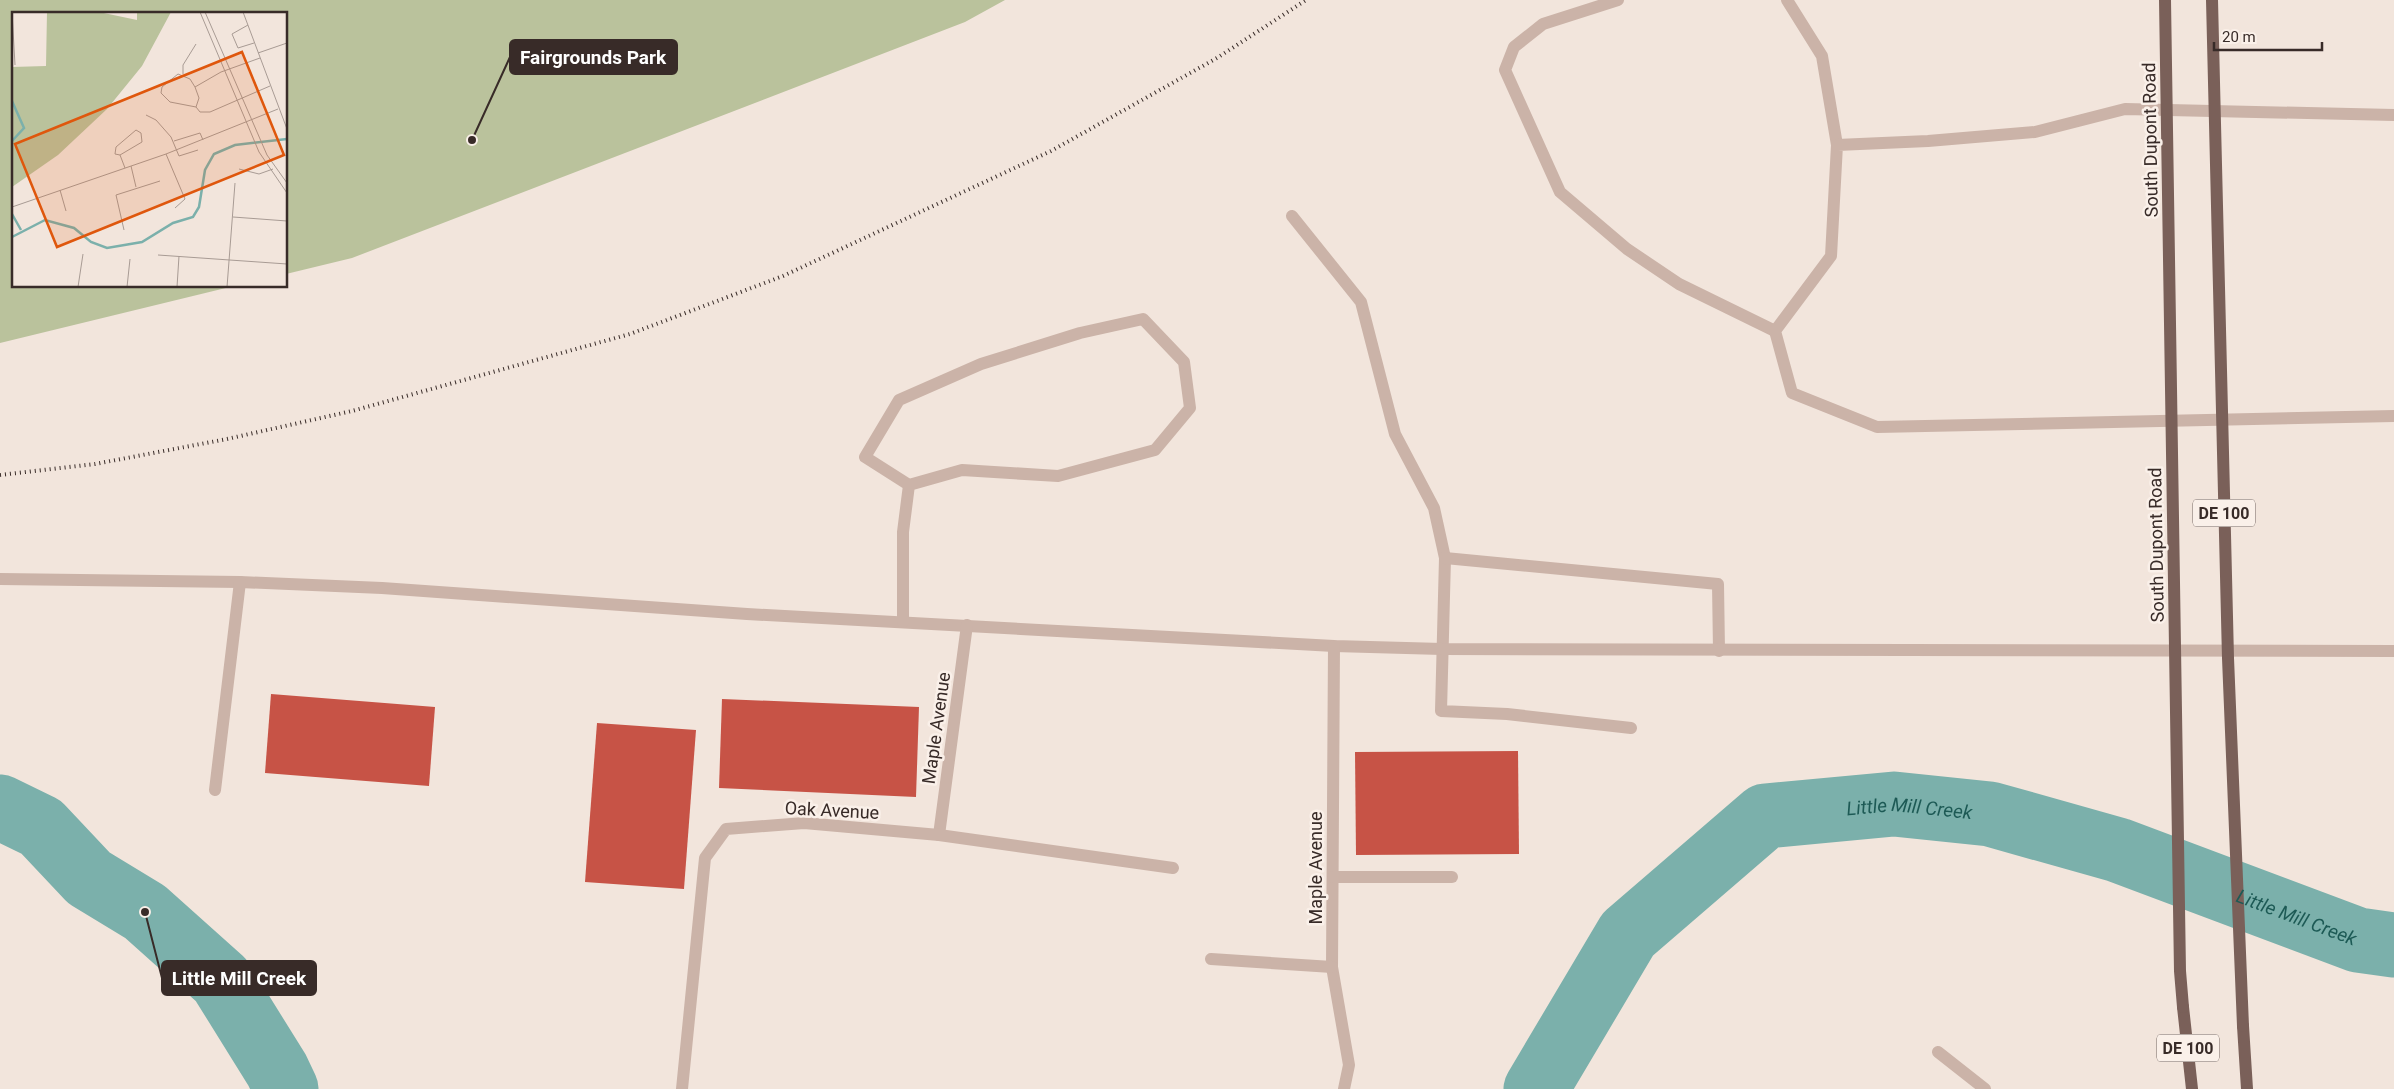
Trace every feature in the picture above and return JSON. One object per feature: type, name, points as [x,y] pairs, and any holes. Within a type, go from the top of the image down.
[{"type":"main road","name":"South Dupont Road","points":[[2165,0],[2180,971],[2192,1089]]},
{"type":"main road","name":"DE 100","points":[[2212,0],[2228,658],[2247,1089]]},
{"type":"street","points":[[1618,0],[1543,24],[1514,47],[1505,70],[1560,192],[1627,249],[1679,284],[1775,331],[1792,393],[1878,427],[2394,416]]},
{"type":"street","points":[[1775,331],[1831,256],[1836,145],[1822,56],[1788,0]]},
{"type":"street","points":[[1836,145],[1928,141],[2035,132],[2125,109],[2394,115]]},
{"type":"street","points":[[1292,216],[1361,302],[1395,434],[1434,508],[1445,558],[1440,711],[1508,714],[1631,728]]},
{"type":"street","points":[[1143,320],[1184,362],[1190,408],[1156,450],[1058,476],[962,470],[909,485],[865,457],[899,400],[907,396],[981,364],[1080,333],[1143,320]]},
{"type":"street","points":[[903,622],[903,532],[909,485]]},
{"type":"street","points":[[1445,558],[1718,584],[1719,651]]},
{"type":"street","points":[[0,580],[240,582],[382,588],[747,614],[1334,646],[1442,649],[1719,651],[2394,652]]},
{"type":"street","points":[[215,790],[240,582]]},
{"type":"street","name":"Maple Avenue","points":[[939,835],[967,625]]},
{"type":"street","name":"Maple Avenue","points":[[1334,646],[1332,967],[1349,1065],[1344,1089]]},
{"type":"street","name":"Oak Avenue","points":[[682,1089],[705,858],[726,829],[804,823],[939,835],[1173,868]]},
{"type":"street","points":[[1333,877],[1452,877]]},
{"type":"street","points":[[1211,959],[1332,967]]},
{"type":"street","points":[[1938,1052],[1985,1089]]},
{"type":"green space","points":[[0,0],[1005,0],[965,22],[352,258],[288,274],[288,12],[12,12],[12,288],[226,288],[0,343]]},
{"type":"building","points":[[271,694],[435,707],[429,786],[265,773]]},
{"type":"building","points":[[722,699],[919,707],[916,797],[719,788]]},
{"type":"building","points":[[597,723],[696,730],[684,889],[585,882]]},
{"type":"building","points":[[1518,751],[1519,854],[1356,855],[1355,752]]},
{"type":"waterway","name":"Little Mill Creek","points":[[1536,1089],[1628,934],[1765,816],[1894,804],[1990,814],[2118,850],[2358,940],[2394,945]]},
{"type":"waterway","name":"Little Mill Creek","points":[[0,807],[41,827],[89,878],[145,912],[221,980],[277,1070],[286,1089]]},
{"type":"railway","points":[[0,475],[95,464],[227,439],[352,411],[630,334],[783,276],[1051,151],[1217,58],[1306,0]]},
{"type":"place","name":"Fairgrounds Park","points":[[472,140]]},
{"type":"place","name":"Little Mill Creek","points":[[145,912]]}]
